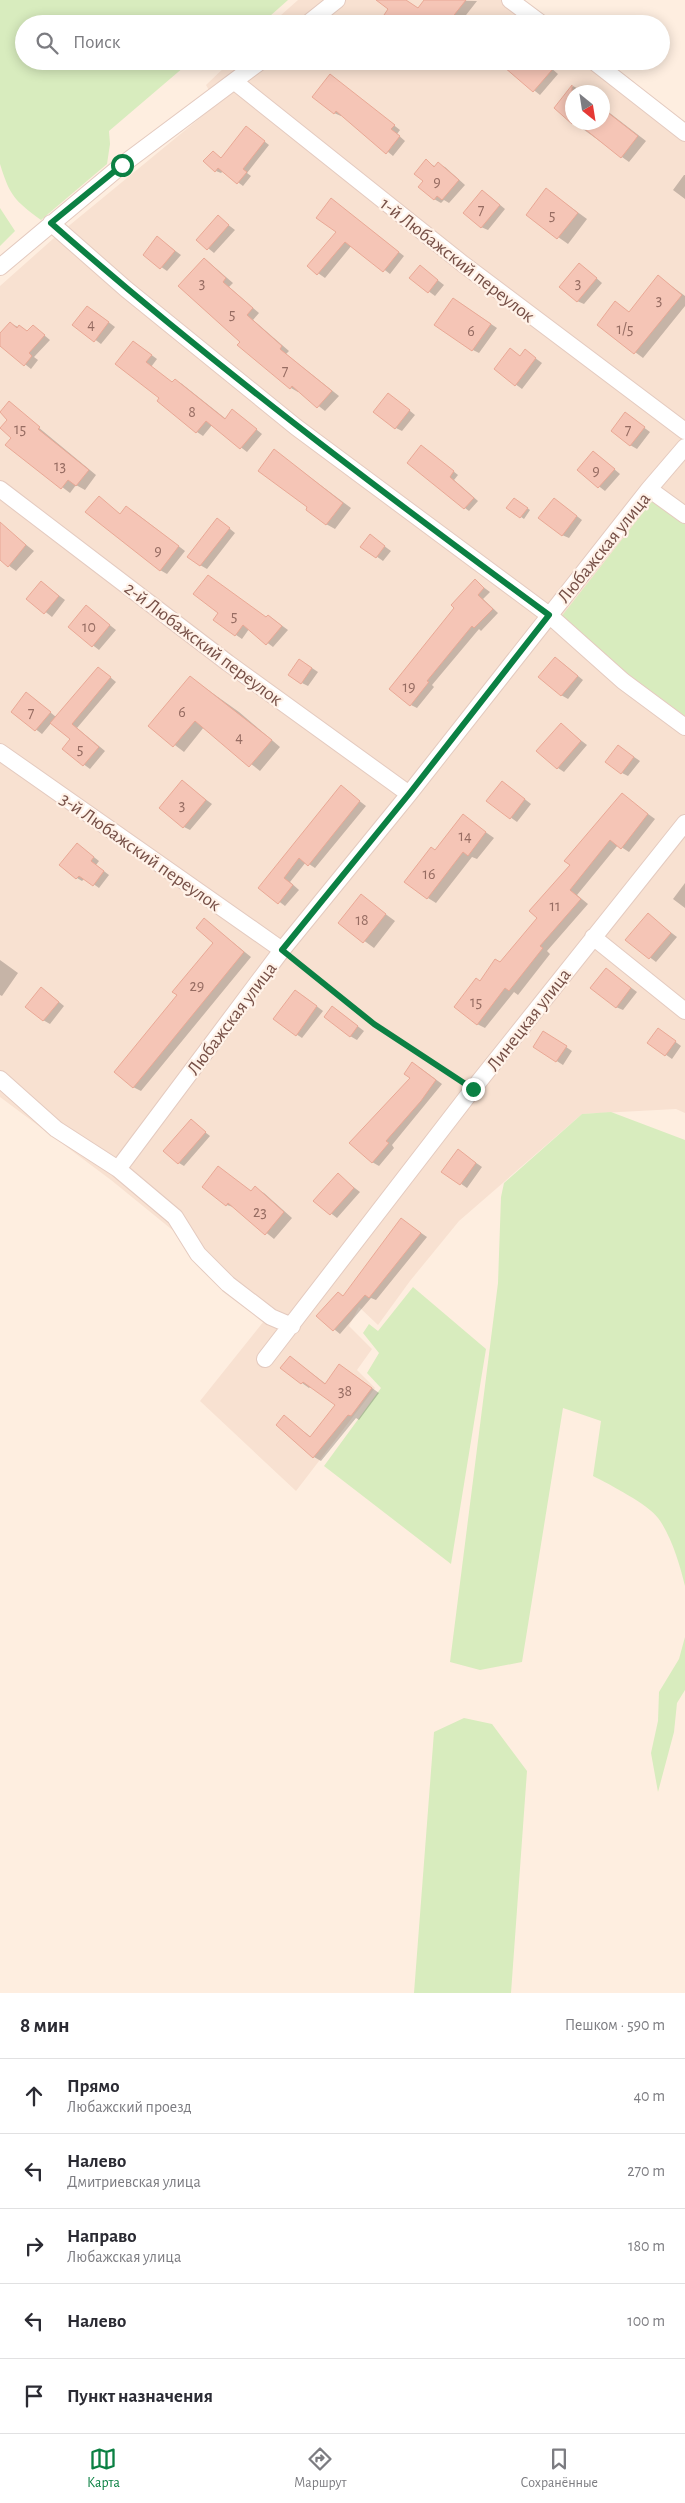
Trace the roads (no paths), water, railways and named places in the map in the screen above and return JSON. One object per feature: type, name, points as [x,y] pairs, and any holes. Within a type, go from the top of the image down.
[{"type":"street","points":[[318,15],[337,0]]},
{"type":"street","points":[[510,0],[530,15]]},
{"type":"street","points":[[0,266],[122,165],[250,70]]},
{"type":"street","points":[[604,70],[685,133]]},
{"type":"street","name":"1-й Любажский переулок","points":[[235,82],[463,264],[685,432]]},
{"type":"street","points":[[51,223],[126,289],[296,426],[549,615],[623,681],[685,727]]},
{"type":"street","name":"Любажская улица","points":[[118,1169],[282,950],[409,794],[649,489],[685,447]]},
{"type":"street","name":"2-й Любажский переулок","points":[[0,489],[228,663],[409,794]]},
{"type":"street","points":[[649,489],[685,515]]},
{"type":"street","name":"3-й Любажский переулок","points":[[0,752],[282,950]]},
{"type":"street","name":"Линецкая улица","points":[[265,1359],[473,1089],[685,823]]},
{"type":"street","points":[[593,937],[685,1012]]},
{"type":"street","points":[[0,1079],[56,1129],[118,1169],[175,1217],[198,1254],[228,1284],[271,1317],[292,1326]]}]
